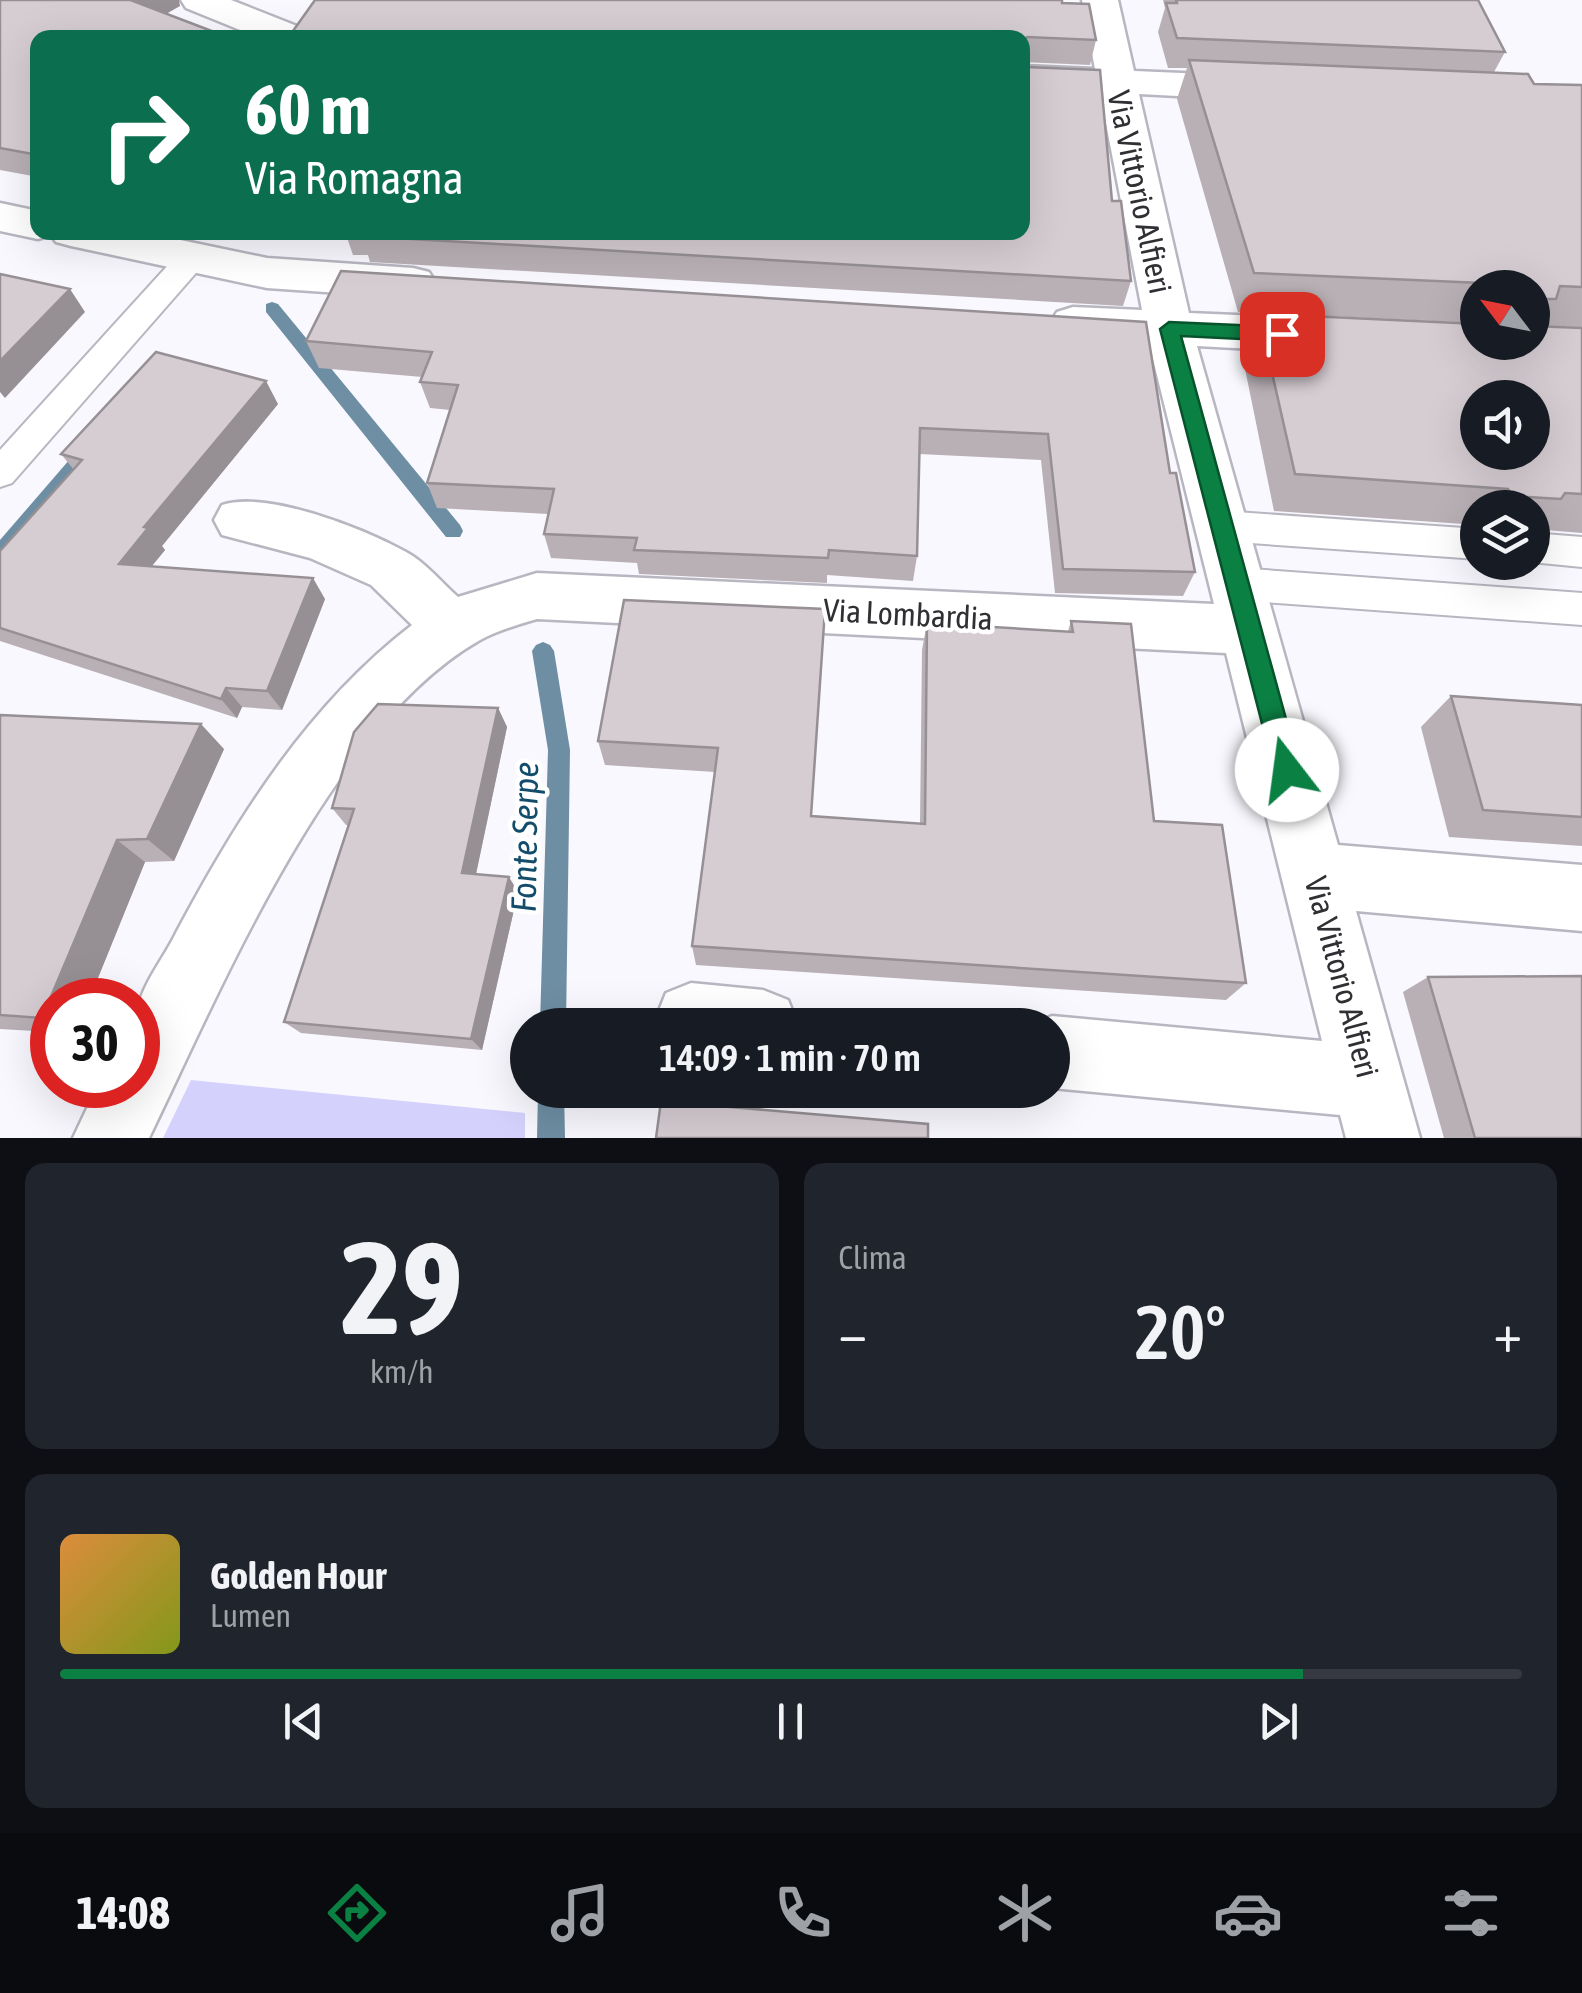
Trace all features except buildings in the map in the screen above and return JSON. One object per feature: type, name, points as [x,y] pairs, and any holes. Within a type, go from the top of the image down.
[{"type":"street","points":[[199,0],[274,30]]},
{"type":"street","name":"Via Vittorio Alfieri","points":[[1100,0],[1169,329],[1377,1110]]},
{"type":"street","points":[[1030,78],[1295,89]]},
{"type":"street","points":[[0,217],[30,223]]},
{"type":"street","points":[[107,240],[294,276],[452,286]]},
{"type":"street","points":[[1029,320],[1366,338]]},
{"type":"street","points":[[241,520],[321,539],[390,569],[452,627]]},
{"type":"street","name":"Via Lombardia","points":[[110,1138],[268,835],[352,718],[400,668],[452,627],[492,608],[537,596],[1243,607]]},
{"type":"street","points":[[1315,876],[1582,898]]},
{"type":"street","points":[[1070,1055],[1377,1110]]},
{"type":"lane","points":[[0,473],[191,259]]},
{"type":"lane","points":[[1222,526],[1460,543]]},
{"type":"lane","points":[[1550,549],[1582,552]]},
{"type":"lane","points":[[1243,607],[1582,609]]},
{"type":"shaded area","points":[[191,1080],[525,1113],[525,1138],[163,1138]]},
{"type":"waterway","name":"Fonte Serpe","points":[[272,308],[453,531]]},
{"type":"waterway","name":"Fonte Serpe","points":[[0,554],[90,449]]},
{"type":"waterway","name":"Fonte Serpe","points":[[543,651],[559,750],[553,1008]]},
{"type":"waterway","name":"Fonte Serpe","points":[[551,1108],[551,1138]]},
{"type":"route","points":[[1282,334],[1169,329],[1287,770]]}]
